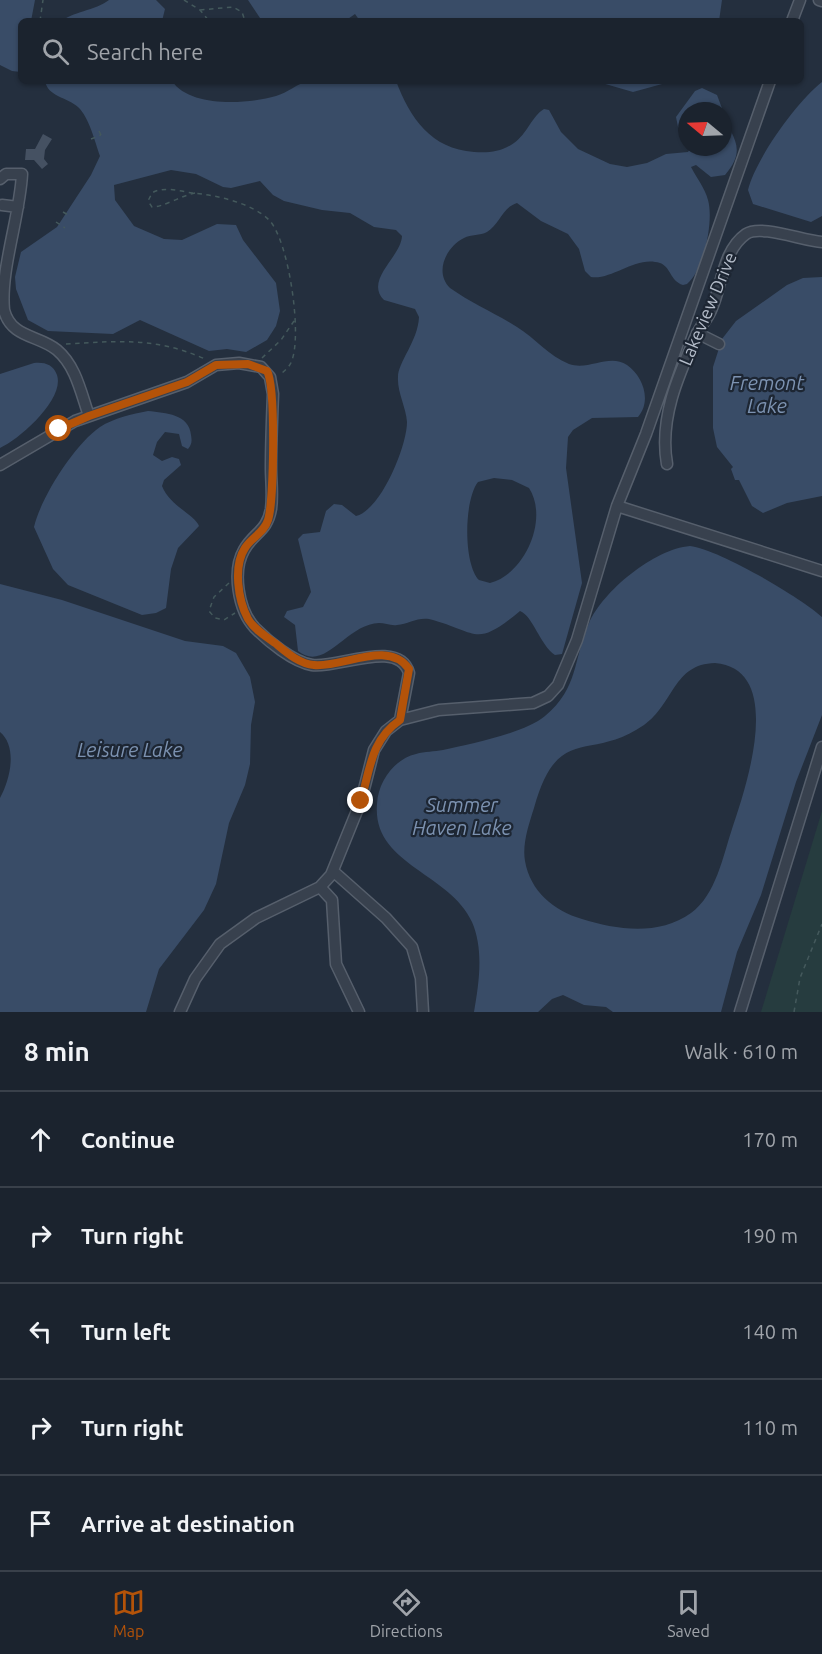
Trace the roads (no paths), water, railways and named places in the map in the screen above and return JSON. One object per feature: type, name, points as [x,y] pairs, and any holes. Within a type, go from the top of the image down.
[{"type":"street","points":[[793,18],[800,0]]},
{"type":"street","points":[[180,1012],[195,979],[220,944],[256,918],[320,887],[333,871],[361,801],[374,750],[386,731],[400,720],[447,708],[533,703],[554,691],[563,676],[577,640],[617,506],[658,400],[769,84]]},
{"type":"street","points":[[0,179],[6,174],[22,174],[18,207],[5,269],[4,309],[17,330],[48,345],[69,364],[89,416]]},
{"type":"street","points":[[2,205],[18,207]]},
{"type":"street","name":"Lakeview Drive","points":[[667,464],[664,441],[668,412],[697,333],[713,306],[727,259],[746,235],[760,231],[822,242]]},
{"type":"street","points":[[697,333],[719,344]]},
{"type":"street","points":[[0,465],[46,436],[89,416],[187,382],[216,365],[255,365],[267,371],[272,387],[272,506],[264,530],[244,549],[239,571],[247,617],[255,627],[307,663],[328,664],[377,655],[403,663],[410,673],[400,720]]},
{"type":"street","points":[[617,506],[822,572]]},
{"type":"street","points":[[740,1012],[822,747]]},
{"type":"street","points":[[333,871],[386,918],[412,947],[421,978],[423,1012]]},
{"type":"street","points":[[320,887],[332,900],[336,964],[359,1012]]},
{"type":"water","points":[[0,0],[35,0],[32,18],[18,18],[18,72],[0,65]]},
{"type":"water","points":[[109,0],[156,0],[165,9],[163,18],[66,18]]},
{"type":"water","points":[[248,0],[722,0],[719,18],[358,18],[355,14],[349,18],[260,18]]},
{"type":"water","points":[[822,82],[822,216],[811,222],[753,204],[748,190],[759,163],[778,132],[801,103]]},
{"type":"water","points":[[46,84],[175,84],[180,90],[205,100],[236,102],[276,96],[301,84],[397,84],[415,119],[424,129],[434,138],[459,150],[490,152],[500,150],[519,139],[544,109],[549,110],[561,132],[578,149],[610,164],[627,167],[647,163],[666,154],[732,156],[732,134],[736,142],[736,157],[725,175],[711,177],[696,165],[691,167],[707,196],[710,220],[703,257],[687,284],[683,285],[675,280],[664,265],[651,261],[642,262],[608,275],[591,277],[585,271],[579,249],[568,234],[541,221],[517,203],[508,208],[487,232],[458,242],[444,260],[443,275],[450,288],[517,327],[555,356],[576,366],[606,361],[620,362],[633,370],[644,389],[644,404],[638,417],[592,418],[573,430],[568,437],[566,468],[582,583],[562,654],[555,655],[545,645],[529,619],[520,611],[505,623],[484,634],[468,632],[429,619],[421,619],[397,625],[379,623],[367,625],[327,652],[317,656],[308,656],[298,651],[295,625],[284,617],[287,611],[303,607],[311,592],[298,539],[303,534],[320,532],[326,511],[334,504],[342,505],[356,516],[365,511],[383,490],[403,446],[407,422],[398,377],[418,326],[419,317],[415,309],[384,300],[378,285],[402,236],[396,230],[374,227],[350,213],[322,210],[284,201],[273,195],[260,181],[231,188],[223,187],[196,174],[171,170],[114,185],[115,200],[134,226],[164,239],[182,240],[217,224],[236,225],[243,240],[276,283],[280,311],[276,326],[267,340],[246,352],[227,349],[209,351],[140,320],[113,334],[48,331],[28,320],[16,289],[15,277],[21,252],[57,227],[91,175],[100,156],[82,111],[74,104],[54,94]],"holes":[[[494,478],[512,480],[529,488],[535,501],[535,529],[523,557],[503,578],[490,583],[479,580],[470,560],[467,531],[470,503],[478,482]]]},
{"type":"water","points":[[605,84],[662,84],[633,92]]},
{"type":"water","points":[[702,88],[717,95],[720,102],[687,102],[695,91]]},
{"type":"water","name":"Fremont Lake","points":[[822,277],[822,496],[787,503],[763,513],[752,506],[739,480],[735,480],[731,469],[733,467],[717,447],[713,428],[713,367],[722,339],[736,321],[787,285],[803,278]]},
{"type":"water","points":[[34,363],[48,364],[55,371],[58,385],[54,395],[48,406],[29,427],[0,448],[0,374]]},
{"type":"water","points":[[148,411],[176,416],[189,428],[192,441],[188,449],[182,446],[179,434],[165,432],[157,442],[153,455],[162,461],[172,457],[179,459],[181,465],[164,480],[162,486],[170,499],[199,526],[178,548],[171,569],[166,608],[156,613],[142,615],[68,585],[53,569],[34,527],[44,501],[60,472],[90,435],[111,421]]},
{"type":"water","name":"Summer Haven Lake","points":[[690,546],[719,556],[778,587],[822,617],[822,715],[796,782],[761,895],[737,952],[721,1012],[613,1012],[606,1007],[584,1005],[563,995],[552,999],[538,1012],[474,1012],[479,978],[479,955],[472,922],[461,905],[447,891],[399,855],[386,841],[379,825],[377,804],[380,788],[394,766],[408,757],[497,737],[525,728],[545,716],[564,695],[570,684],[589,623],[606,598],[618,585],[646,563],[676,549]],"holes":[[[715,663],[737,670],[750,686],[755,708],[755,734],[751,761],[722,863],[713,886],[700,905],[679,920],[652,928],[638,929],[595,923],[562,911],[553,905],[532,882],[525,861],[524,848],[526,834],[543,781],[554,764],[565,754],[577,748],[607,742],[644,725],[662,707],[675,686],[690,670],[701,665]]]},
{"type":"water","name":"Leisure Lake","points":[[0,584],[62,600],[185,641],[223,646],[236,653],[250,677],[255,702],[251,725],[250,764],[245,785],[229,823],[216,884],[204,910],[159,969],[146,1012],[0,1012],[0,798],[7,782],[11,755],[6,738],[0,732]]}]
